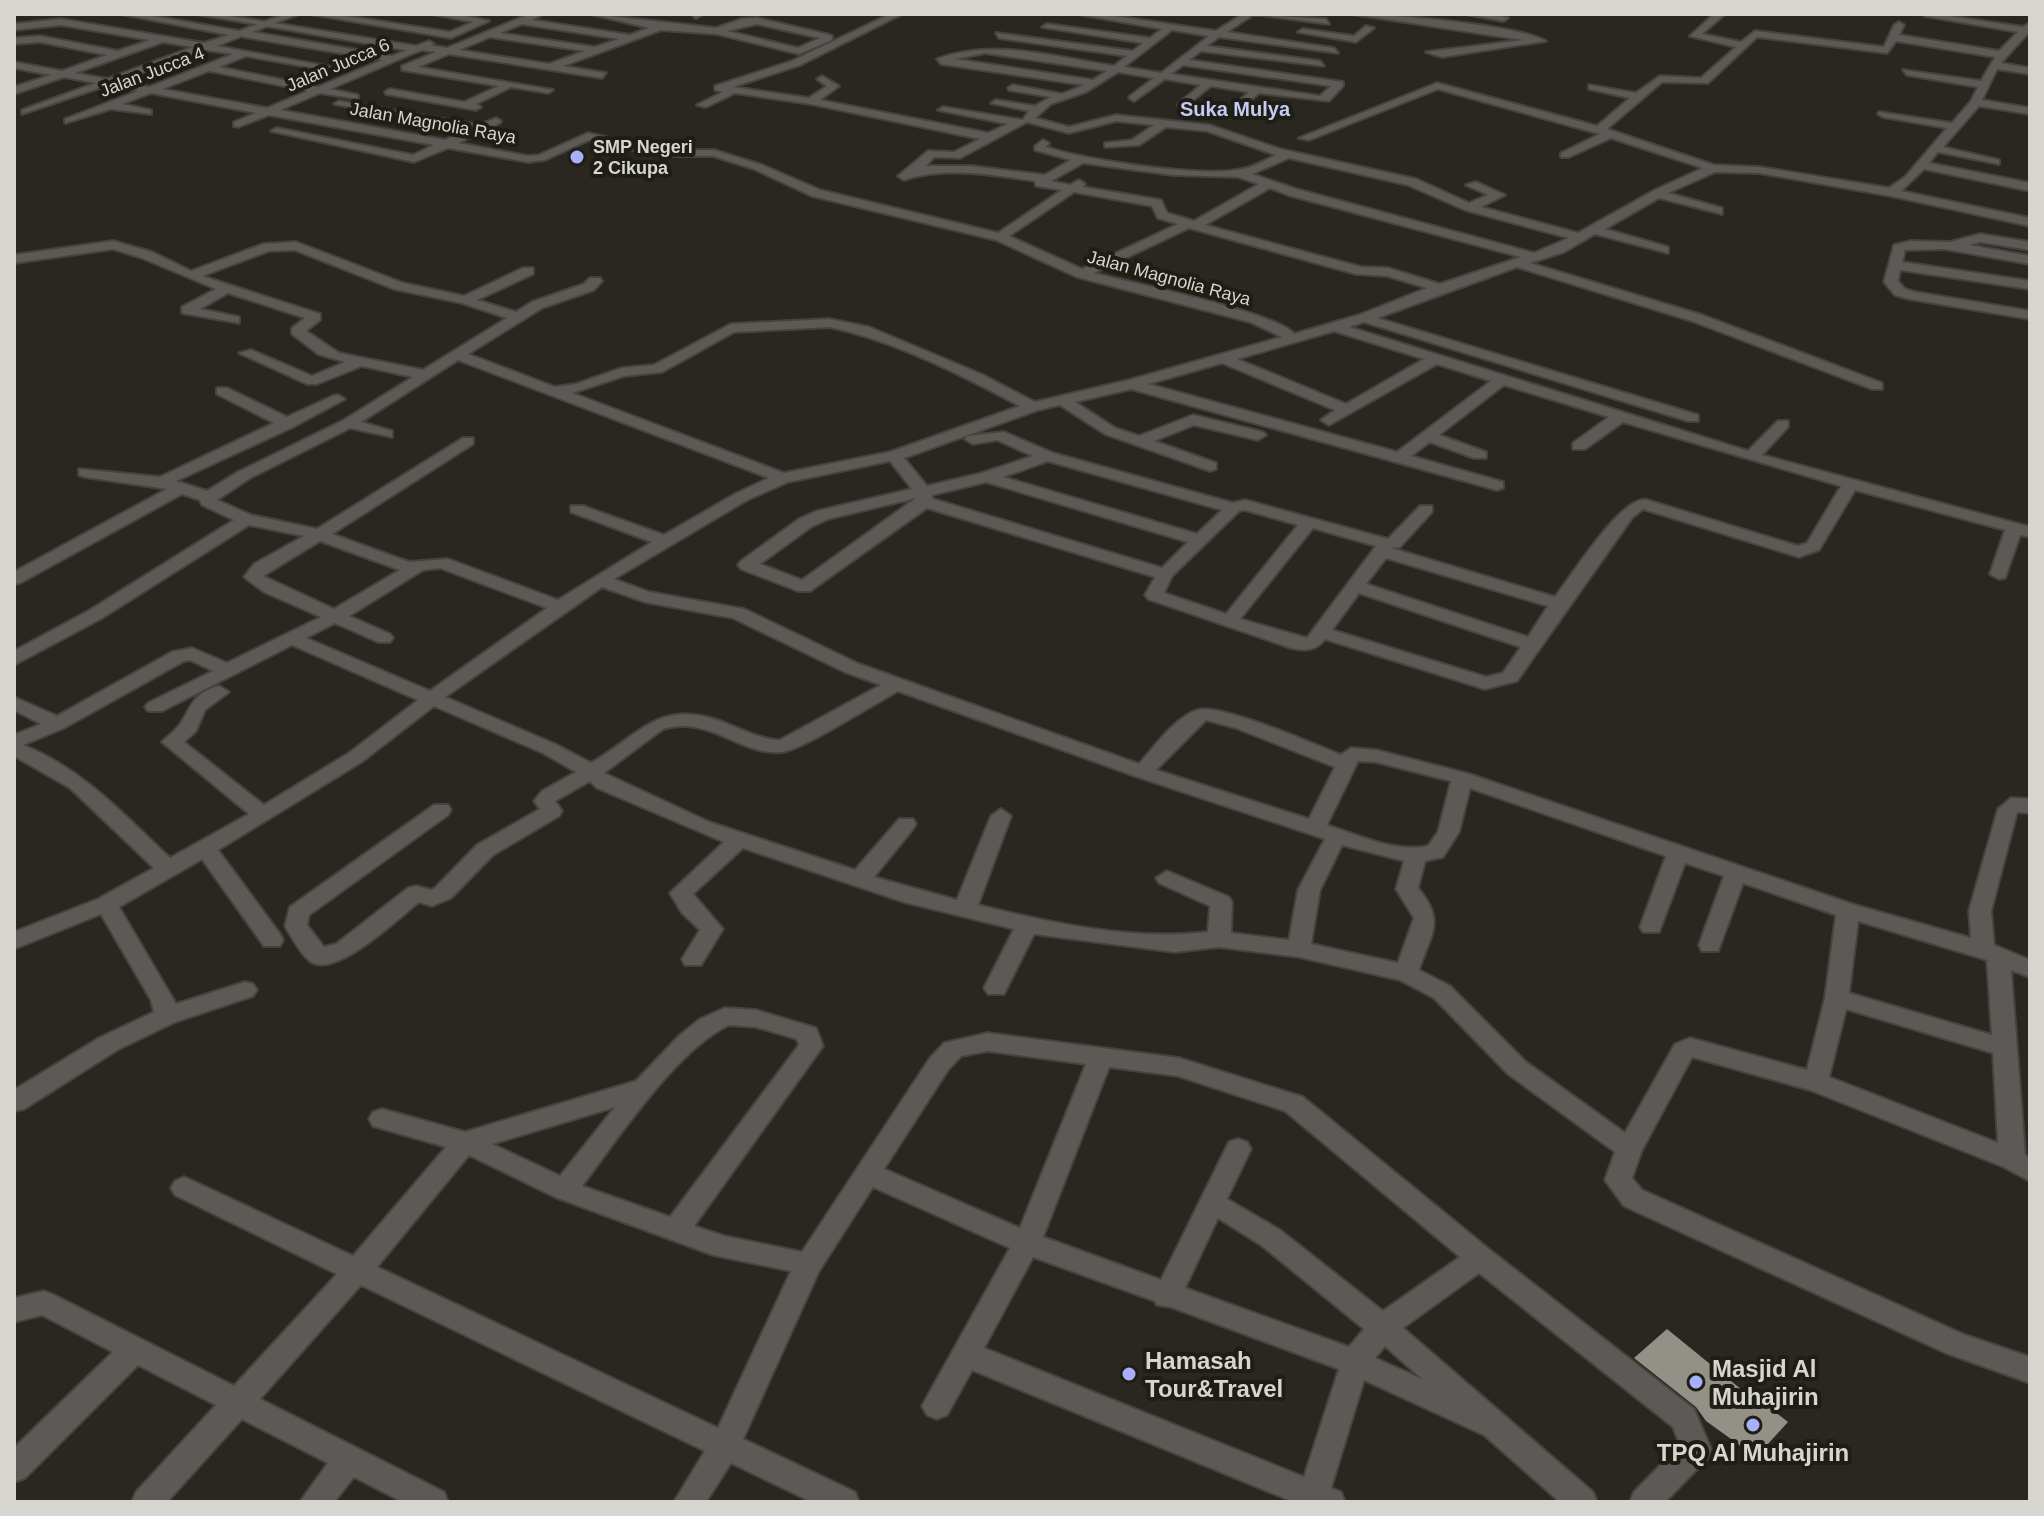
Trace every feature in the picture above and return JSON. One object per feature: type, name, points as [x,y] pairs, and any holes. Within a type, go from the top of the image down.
[{"type":"street","points":[[126,14],[394,59]]},
{"type":"street","points":[[201,14],[272,20],[423,47]]},
{"type":"street","points":[[248,14],[423,47],[602,75]]},
{"type":"street","points":[[26,112],[294,14]]},
{"type":"street","points":[[315,14],[451,35]]},
{"type":"street","name":"Jalan Jucca 6","points":[[238,124],[489,20],[443,14]]},
{"type":"street","points":[[394,73],[538,14]]},
{"type":"street","points":[[596,14],[660,27],[719,25],[750,21],[829,38],[799,51],[719,25],[696,14]]},
{"type":"street","points":[[897,14],[796,63],[719,88],[811,101],[1043,143]]},
{"type":"street","points":[[1091,14],[1334,51]]},
{"type":"street","points":[[1259,14],[1336,23]]},
{"type":"street","points":[[1357,14],[1491,31],[1541,41],[1442,54],[1431,52],[1443,44]]},
{"type":"street","points":[[1471,14],[1504,16]]},
{"type":"street","points":[[1720,14],[1696,38],[1743,45]]},
{"type":"street","points":[[1491,31],[1504,16]]},
{"type":"street","points":[[1930,16],[1967,20],[1962,31],[2020,34]]},
{"type":"street","points":[[1134,98],[1217,34],[1245,17],[1280,29]]},
{"type":"street","points":[[14,27],[60,18],[337,69]]},
{"type":"street","points":[[520,21],[632,37]]},
{"type":"street","points":[[1294,31],[1356,39],[1370,29],[1351,25]]},
{"type":"street","points":[[1565,155],[1604,132],[1638,97],[1663,78],[1704,81],[1758,33],[1887,50],[1899,25]]},
{"type":"street","points":[[465,105],[550,67],[660,27]]},
{"type":"street","points":[[1037,41],[1052,27],[1151,41]]},
{"type":"street","points":[[1013,88],[1058,95],[1077,92],[1169,28]]},
{"type":"street","points":[[1456,36],[1468,28]]},
{"type":"street","points":[[488,34],[595,50]]},
{"type":"street","points":[[1988,40],[2020,34]]},
{"type":"street","points":[[1891,192],[1909,179],[1976,102],[1999,60],[2020,34]]},
{"type":"street","points":[[999,35],[1134,54]]},
{"type":"street","points":[[1892,37],[1999,60],[2030,71]]},
{"type":"street","points":[[14,41],[40,39],[120,54]]},
{"type":"street","points":[[14,91],[163,39]]},
{"type":"street","points":[[1199,48],[1320,64]]},
{"type":"street","points":[[1093,83],[942,61],[980,50],[1323,99],[1339,84],[1181,62]]},
{"type":"street","name":"Jalan Jucca 4","points":[[69,121],[246,53]]},
{"type":"street","name":"Jalan Magnolia Raya","points":[[14,65],[537,159],[588,136],[660,153],[714,153],[758,167],[816,193],[1000,237],[1082,274],[1255,319],[1285,331],[1290,338]]},
{"type":"street","points":[[195,72],[269,86],[320,66]]},
{"type":"street","points":[[207,68],[354,97],[277,132],[408,158],[423,157],[500,116],[465,105],[390,92]]},
{"type":"street","points":[[406,68],[548,90]]},
{"type":"street","points":[[1907,72],[1985,85]]},
{"type":"street","points":[[370,82],[382,78]]},
{"type":"street","points":[[811,101],[834,86],[822,79]]},
{"type":"street","points":[[1183,105],[1210,82]]},
{"type":"street","points":[[1403,84],[1445,88],[1604,132],[1713,168],[1759,170],[1891,192],[2030,222]]},
{"type":"street","points":[[1305,138],[1428,87]]},
{"type":"street","points":[[1593,87],[1638,97]]},
{"type":"street","points":[[1230,115],[1258,89]]},
{"type":"street","points":[[702,105],[731,92]]},
{"type":"street","points":[[1030,122],[1029,117],[1037,109],[1058,95]]},
{"type":"street","points":[[1976,102],[2030,111]]},
{"type":"street","points":[[996,103],[1037,109]]},
{"type":"street","points":[[339,104],[480,128]]},
{"type":"street","points":[[108,105],[147,112]]},
{"type":"street","points":[[943,110],[1017,124]]},
{"type":"street","points":[[1883,114],[1952,126]]},
{"type":"street","points":[[1538,258],[1241,174],[1202,171],[1183,175],[1132,164],[1081,159],[1039,148],[1071,130],[1112,118],[1209,128],[1289,154],[1412,182],[1469,207],[1581,238]]},
{"type":"street","points":[[1045,179],[972,169],[909,173],[924,162],[919,161],[932,153],[956,156],[1017,124],[1030,122],[1071,130]]},
{"type":"street","points":[[1109,145],[1135,143],[1166,122]]},
{"type":"street","points":[[1934,148],[1995,162]]},
{"type":"street","points":[[1241,174],[1289,154]]},
{"type":"street","points":[[1081,159],[1040,183],[1076,186],[1156,203],[1159,213],[1192,225],[1440,288]]},
{"type":"street","points":[[1919,165],[2030,187]]},
{"type":"street","points":[[14,941],[106,904],[263,815],[356,757],[479,662],[600,580],[664,541],[783,478],[896,459],[1033,407],[1132,384],[1364,318],[1440,288],[1538,258],[1713,168]]},
{"type":"street","points":[[1082,274],[1192,225],[1269,184]]},
{"type":"street","points":[[1469,207],[1499,195],[1472,185]]},
{"type":"street","points":[[1000,237],[1076,186]]},
{"type":"street","points":[[1658,194],[1718,211]]},
{"type":"street","points":[[1643,203],[1681,214]]},
{"type":"street","points":[[1596,230],[1663,250]]},
{"type":"street","points":[[1952,248],[1957,242],[1980,238],[2030,246]]},
{"type":"street","points":[[14,259],[105,245],[147,255],[228,288],[314,316],[297,331],[323,351],[359,362],[426,375]]},
{"type":"street","points":[[2030,260],[1952,248],[1906,245],[1899,248],[1891,282],[1900,292],[2030,315]]},
{"type":"street","points":[[193,275],[267,247],[296,246],[399,286],[465,300],[517,317]]},
{"type":"street","points":[[1521,264],[1697,318],[1877,386]]},
{"type":"street","points":[[1895,265],[2030,285]]},
{"type":"street","points":[[465,300],[528,271]]},
{"type":"street","points":[[85,472],[169,486],[209,497],[244,475],[349,423],[537,305],[589,287],[595,281]]},
{"type":"street","points":[[228,288],[187,310],[234,320]]},
{"type":"street","points":[[1364,318],[1693,418]]},
{"type":"street","points":[[550,392],[579,388],[622,372],[657,369],[731,328],[829,323],[864,330],[978,378],[1033,407]]},
{"type":"street","points":[[1332,326],[1618,418],[1850,485],[2022,530],[1999,574]]},
{"type":"street","points":[[246,353],[306,381],[319,380],[359,362]]},
{"type":"street","points":[[457,355],[550,392],[739,458],[783,478]]},
{"type":"street","points":[[1221,357],[1348,410]]},
{"type":"street","points":[[1329,420],[1433,360]]},
{"type":"street","points":[[1402,456],[1500,381]]},
{"type":"street","points":[[1132,384],[1402,456],[1497,485]]},
{"type":"street","points":[[222,391],[288,424]]},
{"type":"street","points":[[1600,412],[1622,396]]},
{"type":"street","points":[[14,579],[169,486],[338,399]]},
{"type":"street","points":[[1064,401],[1110,431],[1210,466]]},
{"type":"street","points":[[1579,446],[1618,418]]},
{"type":"street","points":[[1138,442],[1193,420],[1258,435]]},
{"type":"street","points":[[349,423],[387,434]]},
{"type":"street","points":[[1751,457],[1783,424]]},
{"type":"street","points":[[628,578],[768,498],[988,435],[1007,437],[1047,456],[1233,508]]},
{"type":"street","points":[[1430,437],[1480,455]]},
{"type":"street","points":[[384,638],[270,588],[253,577],[260,568],[468,441]]},
{"type":"street","points":[[924,497],[804,587],[747,565],[814,519],[924,497],[1047,456]]},
{"type":"street","points":[[896,459],[924,497],[1165,574]]},
{"type":"street","points":[[987,477],[1200,540]]},
{"type":"street","points":[[1323,633],[1485,683],[1510,677],[1559,604],[1626,514],[1641,503],[1799,552],[1813,546],[1850,485]]},
{"type":"street","points":[[209,497],[207,500],[213,505],[246,519],[318,534],[416,568]]},
{"type":"street","points":[[1426,509],[1394,543],[1384,548],[1312,644],[1297,644],[1154,595],[1153,590],[1165,574],[1233,508],[1241,504],[1309,522],[1384,548],[1559,604]]},
{"type":"street","points":[[577,509],[664,541]]},
{"type":"street","points":[[14,659],[96,614],[246,519]]},
{"type":"street","points":[[1229,621],[1309,522]]},
{"type":"street","points":[[155,707],[334,617],[416,568],[442,563],[560,607]]},
{"type":"street","points":[[600,580],[645,597],[738,613],[852,668],[896,684],[1142,772],[1316,827],[1337,837],[1416,856],[1435,852],[1448,832],[1462,778]]},
{"type":"street","points":[[1356,586],[1533,645]]},
{"type":"street","points":[[292,639],[430,701],[550,749],[590,771],[604,783],[739,840],[912,897],[966,907],[1044,929],[1175,944],[1219,939],[1299,949],[1406,973],[1442,992],[1517,1068],[1629,1149]]},
{"type":"street","points":[[14,742],[57,724],[179,656],[192,654],[226,670]]},
{"type":"street","points":[[441,810],[298,912],[296,926],[319,956],[343,951],[416,893],[432,899],[443,893],[485,850],[552,811],[544,801],[549,796],[628,749],[656,725],[673,720],[696,719],[770,746],[784,746],[896,684]]},
{"type":"street","points":[[219,692],[197,707],[186,731],[172,742],[263,815]]},
{"type":"street","points":[[14,703],[57,724]]},
{"type":"street","points":[[1142,772],[1197,715],[1204,714],[1243,724],[1346,764]]},
{"type":"street","points":[[14,749],[40,759],[85,791],[167,868]]},
{"type":"street","points":[[1316,827],[1351,754],[1361,753],[1462,778],[1848,911],[2030,969]]},
{"type":"street","points":[[2021,1166],[2008,1133],[2005,1000],[1990,954],[1978,930],[1980,911],[2008,809],[2018,803],[2030,806]]},
{"type":"street","points":[[966,907],[1001,816]]},
{"type":"street","points":[[861,878],[906,824]]},
{"type":"street","points":[[1299,949],[1309,886],[1320,859],[1337,837]]},
{"type":"street","points":[[693,959],[712,929],[690,908],[681,893],[739,840]]},
{"type":"street","points":[[205,848],[272,940]]},
{"type":"street","points":[[1651,927],[1678,853]]},
{"type":"street","points":[[1406,973],[1425,918],[1423,909],[1407,889],[1416,856]]},
{"type":"street","points":[[1710,945],[1736,872]]},
{"type":"street","points":[[1167,878],[1221,902],[1219,939]]},
{"type":"street","points":[[106,904],[163,1000],[167,1016]]},
{"type":"street","points":[[1816,1082],[1837,998],[1848,911]]},
{"type":"street","points":[[996,988],[1028,924]]},
{"type":"street","points":[[15,1102],[108,1044],[167,1016],[245,990]]},
{"type":"street","points":[[1837,998],[2004,1047]]},
{"type":"street","points":[[564,1190],[642,1089],[704,1028],[726,1016],[797,1030],[811,1038],[811,1046],[676,1230]]},
{"type":"street","points":[[689,1502],[724,1448],[808,1265],[939,1064],[953,1049],[988,1042],[1179,1067],[1294,1104],[1689,1425],[1696,1449],[1645,1502]]},
{"type":"street","points":[[2021,1166],[1816,1082],[1690,1047],[1684,1050],[1629,1149],[1618,1180],[1633,1198],[1956,1344],[2030,1370]]},
{"type":"street","points":[[937,1406],[1027,1243],[1101,1057]]},
{"type":"street","points":[[147,1502],[356,1272],[465,1142],[642,1089]]},
{"type":"street","points":[[382,1119],[465,1142],[564,1190],[723,1247],[779,1256],[808,1265]]},
{"type":"street","points":[[1167,1297],[1238,1149]]},
{"type":"street","points":[[869,1174],[1027,1243],[1167,1297],[1355,1362],[1488,1423]]},
{"type":"street","points":[[184,1188],[724,1448],[844,1502]]},
{"type":"street","points":[[1213,1204],[1247,1219],[1382,1325],[1488,1423],[1582,1502]]},
{"type":"street","points":[[966,1354],[1319,1499],[1355,1362],[1382,1325],[1480,1258]]},
{"type":"street","points":[[14,1310],[44,1303],[433,1502]]},
{"type":"street","points":[[14,1468],[136,1348]]},
{"type":"street","points":[[315,1502],[349,1461]]},
{"type":"building","points":[[1667,1329],[1747,1394],[1749,1392],[1788,1422],[1756,1457],[1706,1421],[1696,1407],[1634,1358]]},
{"type":"place","name":"SMP Negeri 2 Cikupa","points":[[577,157]]},
{"type":"place","name":"Hamasah Tour&Travel","points":[[1129,1374]]},
{"type":"place","name":"Masjid Al Muhajirin","points":[[1696,1382]]},
{"type":"place","name":"TPQ Al Muhajirin","points":[[1753,1425]]},
{"type":"district","name":"Suka Mulya","points":[[1235,109]]}]
